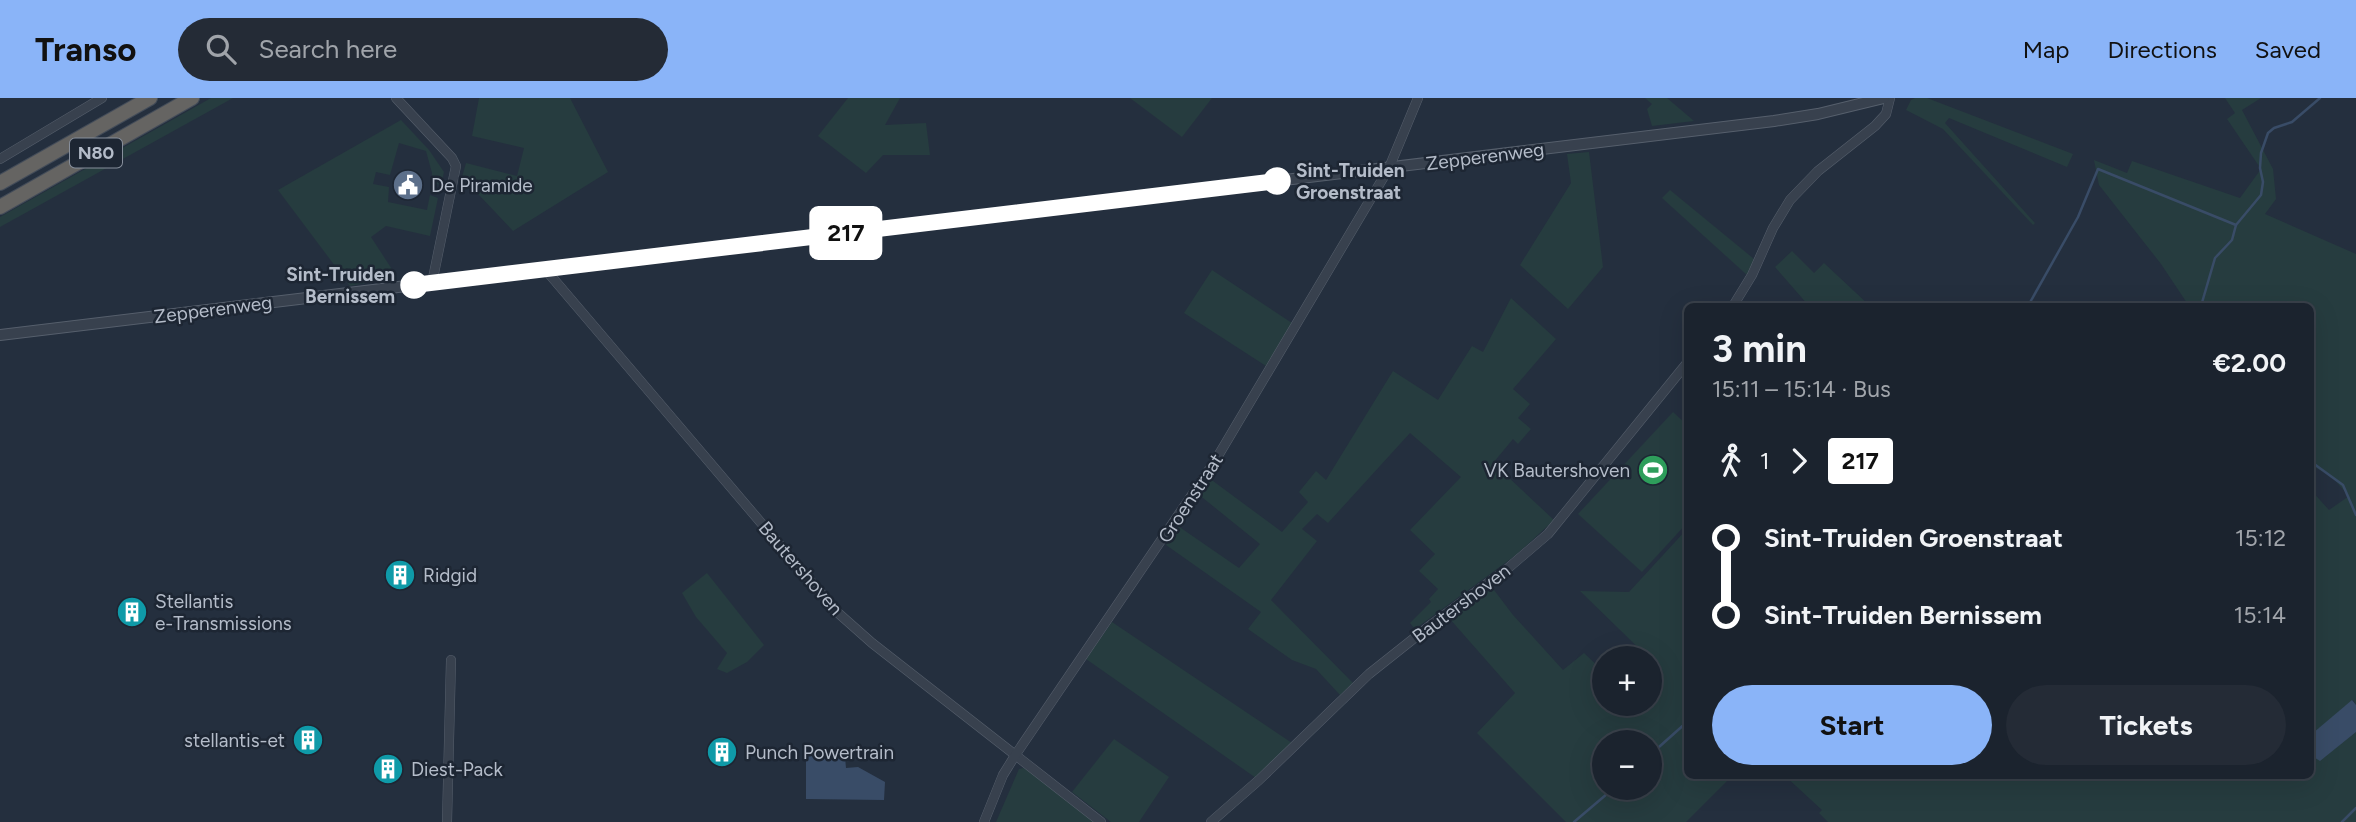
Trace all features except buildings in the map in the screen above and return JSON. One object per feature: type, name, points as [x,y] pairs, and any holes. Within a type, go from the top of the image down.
[{"type":"highway","name":"N80","points":[[0,183],[150,98]]},
{"type":"highway","name":"N80","points":[[0,207],[192,98]]},
{"type":"street","points":[[0,159],[102,98]]},
{"type":"street","points":[[396,98],[452,158],[456,166],[432,282]]},
{"type":"street","name":"Groenstraat","points":[[984,822],[1003,775],[1016,754],[1215,461],[1389,168],[1418,98]]},
{"type":"street","name":"Zepperenweg","points":[[0,335],[1774,121],[1843,109],[1884,98]]},
{"type":"street","points":[[1735,303],[1790,200],[1818,171],[1875,126],[1886,114],[1890,98]]},
{"type":"street","name":"Bautershoven","points":[[545,269],[837,612],[872,643],[1101,822]]},
{"type":"street","name":"Bautershoven","points":[[1211,822],[1259,780],[1369,674],[1507,569],[1548,534],[1684,367]]},
{"type":"street","points":[[447,822],[451,660]]},
{"type":"green space","points":[[211,98],[233,98],[0,227],[0,217]]},
{"type":"green space","points":[[479,98],[570,98],[608,172],[513,231],[462,177],[466,163],[517,176],[524,148],[472,136]]},
{"type":"green space","points":[[848,98],[900,98],[885,125],[926,123],[930,155],[883,155],[866,173],[818,136]]},
{"type":"green space","points":[[1130,98],[1212,98],[1182,137]]},
{"type":"green space","points":[[1645,98],[1667,98],[1694,121],[1652,126],[1647,109],[1652,104]]},
{"type":"green space","points":[[1915,98],[1927,98],[2073,154],[2067,167],[1949,118],[1945,123],[2035,223],[2033,225],[1943,129],[1906,110]]},
{"type":"green space","points":[[2225,98],[2261,98],[2242,110],[2273,169],[2276,199],[2265,214],[2356,254],[2356,705],[2353,700],[2314,733],[2314,493],[2329,510],[2349,496],[2330,475],[2314,467],[2314,303],[2187,303],[2161,264],[2099,185],[2094,160],[2127,173],[2132,161],[2240,198],[2261,169],[2227,119],[2235,113]]},
{"type":"green space","points":[[401,120],[429,150],[444,172],[441,185],[432,183],[426,151],[399,143],[390,175],[376,172],[373,184],[389,187],[388,202],[427,210],[430,195],[438,198],[430,236],[386,226],[371,237],[397,277],[350,286],[278,190]]},
{"type":"green space","points":[[1589,152],[1603,267],[1568,309],[1520,265],[1571,183],[1567,154]]},
{"type":"green space","points":[[1670,190],[1754,259],[1747,275],[1662,198]]},
{"type":"green space","points":[[1792,251],[1814,273],[1824,263],[1867,303],[1806,303],[1775,267]]},
{"type":"green space","points":[[1212,270],[1292,323],[1266,366],[1184,313]]},
{"type":"green space","points":[[1511,298],[1556,339],[1513,389],[1530,404],[1518,418],[1531,429],[1518,444],[1513,439],[1493,463],[1554,520],[1516,555],[1415,629],[1410,623],[1431,602],[1429,599],[1438,589],[1419,571],[1435,554],[1410,530],[1461,477],[1410,433],[1328,523],[1317,514],[1302,529],[1317,541],[1271,600],[1353,683],[1340,695],[1316,669],[1292,660],[1248,629],[1261,612],[1166,545],[1178,526],[1239,568],[1260,544],[1198,494],[1209,478],[1282,532],[1308,502],[1299,492],[1316,471],[1326,480],[1393,371],[1438,400],[1472,346],[1483,352]]},
{"type":"green space","name":"VK Bautershoven","points":[[1673,412],[1684,422],[1684,526],[1642,572],[1578,514]]},
{"type":"green space","points":[[1684,532],[1684,779],[1729,779],[1686,822],[1566,822],[1477,733],[1515,693],[1449,618],[1491,586],[1513,615],[1563,670],[1584,653],[1592,661],[1592,716],[1662,716],[1662,646],[1636,646],[1580,591],[1629,592]]},
{"type":"green space","points":[[707,573],[764,645],[747,662],[727,673],[717,669],[727,653],[696,617],[682,593]]},
{"type":"green space","points":[[1112,622],[1292,743],[1256,778],[1086,659]]},
{"type":"green space","points":[[2356,732],[2356,822],[1828,822],[1819,813],[1822,810],[1788,779],[2314,779],[2314,756],[2320,760]]},
{"type":"green space","points":[[1114,739],[1169,777],[1139,822],[1111,822],[1072,792]]},
{"type":"green space","points":[[1023,768],[1097,822],[996,822],[1019,769]]},
{"type":"water","points":[[2352,700],[2356,705],[2356,732],[2320,761],[2314,757],[2314,732]]},
{"type":"water","points":[[806,756],[845,757],[846,768],[858,767],[885,782],[884,800],[806,799]]},
{"type":"waterway","points":[[2202,303],[2215,258],[2232,240],[2236,225],[2261,195],[2261,153],[2268,133],[2292,122],[2320,98]]},
{"type":"waterway","points":[[2030,303],[2078,217],[2098,169],[2236,225]]},
{"type":"waterway","points":[[2314,464],[2343,485],[2356,515]]},
{"type":"waterway","points":[[1662,744],[1684,725]]},
{"type":"waterway","points":[[1574,822],[1600,800]]},
{"type":"waterway","points":[[2342,822],[2356,808]]},
{"type":"bus line","name":"217","points":[[414,285],[1277,181]]},
{"type":"place","name":"Sint-Truiden Groenstraat","points":[[1277,181]]},
{"type":"place","name":"De Piramide","points":[[408,185]]},
{"type":"place","name":"Sint-Truiden Bernissem","points":[[414,285]]},
{"type":"place","name":"VK Bautershoven","points":[[1653,470]]},
{"type":"place","name":"Ridgid","points":[[400,575]]},
{"type":"place","name":"Stellantis e-Transmissions","points":[[132,612]]},
{"type":"place","name":"stellantis-et","points":[[308,740]]},
{"type":"place","name":"Punch Powertrain","points":[[722,752]]},
{"type":"place","name":"Diest-Pack","points":[[388,769]]}]
